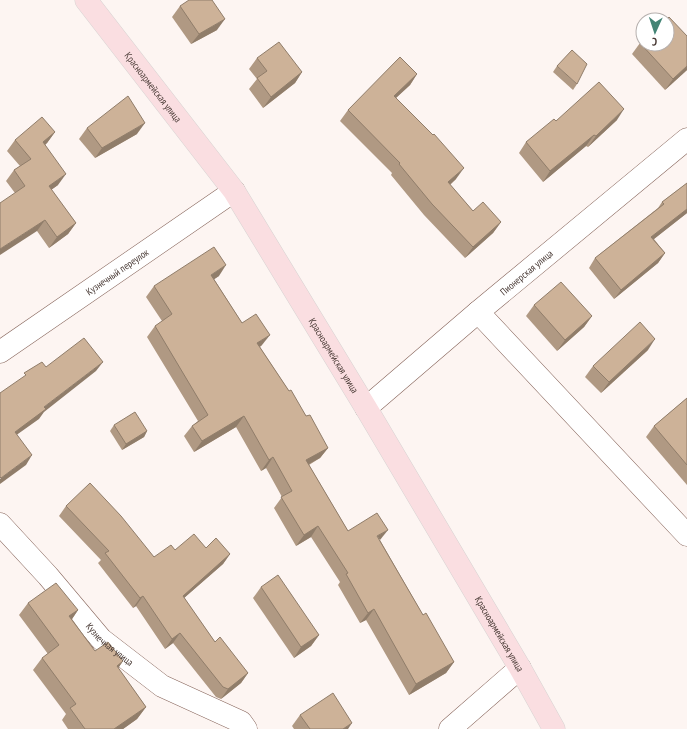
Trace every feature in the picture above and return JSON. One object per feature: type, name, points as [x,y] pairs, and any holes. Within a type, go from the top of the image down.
[{"type":"main road","name":"Красноармейская улица","points":[[86,0],[234,191],[366,408],[520,668],[554,729]]},
{"type":"street","name":"Пионерская улица","points":[[366,408],[478,312],[687,139]]},
{"type":"street","name":"Кузнечный переулок","points":[[0,352],[234,191]]},
{"type":"street","points":[[478,312],[687,535]]},
{"type":"street","name":"Кузнечная улица","points":[[0,524],[48,576],[101,639],[162,686],[241,722],[246,729]]},
{"type":"street","points":[[450,729],[520,668]]},
{"type":"building","points":[[189,0],[212,0],[225,19],[199,34],[180,6]]},
{"type":"building","points":[[675,23],[687,36],[687,66],[673,79],[648,52],[675,52]]},
{"type":"building","points":[[279,42],[302,72],[271,97],[257,78],[267,71],[257,58]]},
{"type":"building","points":[[572,50],[587,64],[577,84],[557,66]]},
{"type":"building","points":[[400,57],[417,74],[394,96],[433,135],[434,134],[464,168],[448,182],[473,211],[483,202],[501,222],[473,247],[432,204],[399,164],[400,163],[348,110]]},
{"type":"building","points":[[599,82],[624,109],[596,136],[594,135],[550,171],[526,142],[554,119],[556,121]]},
{"type":"building","points":[[128,96],[145,123],[102,148],[87,128]]},
{"type":"building","points":[[42,117],[55,132],[43,142],[66,174],[49,186],[76,223],[57,237],[45,220],[0,249],[0,203],[25,186],[14,170],[31,159],[15,140]]},
{"type":"building","points":[[687,183],[687,209],[651,237],[665,253],[621,290],[595,258],[664,204],[662,202]]},
{"type":"building","points":[[214,247],[226,265],[211,275],[242,323],[256,314],[270,335],[257,343],[289,391],[291,390],[306,416],[310,415],[328,448],[306,460],[348,531],[377,513],[388,530],[377,536],[423,615],[426,613],[454,662],[416,684],[374,609],[368,613],[346,574],[348,573],[318,526],[304,535],[281,497],[292,491],[273,457],[269,460],[244,416],[202,441],[192,426],[208,415],[155,326],[172,314],[154,286]]},
{"type":"building","points":[[561,282],[592,316],[565,340],[534,305]]},
{"type":"building","points":[[640,322],[655,339],[609,382],[593,366]]},
{"type":"building","points":[[84,338],[103,362],[44,407],[46,409],[15,432],[32,455],[1,478],[0,393],[26,375],[24,373],[42,362],[46,367]]},
{"type":"building","points":[[687,398],[687,465],[654,426]]},
{"type":"building","points":[[135,412],[147,431],[126,444],[114,425]]},
{"type":"building","points":[[90,483],[121,516],[154,557],[171,545],[175,550],[194,534],[206,548],[216,538],[230,554],[183,596],[215,642],[220,637],[248,673],[228,689],[223,687],[180,633],[172,639],[143,596],[140,598],[105,553],[109,551],[66,506]]},
{"type":"building","points":[[278,575],[319,635],[301,647],[261,587]]},
{"type":"building","points":[[56,583],[78,610],[69,616],[95,651],[108,642],[123,661],[117,666],[146,707],[114,729],[85,729],[70,708],[76,704],[42,658],[59,645],[28,603]]},
{"type":"building","points":[[333,693],[352,723],[343,729],[310,729],[300,715]]}]
